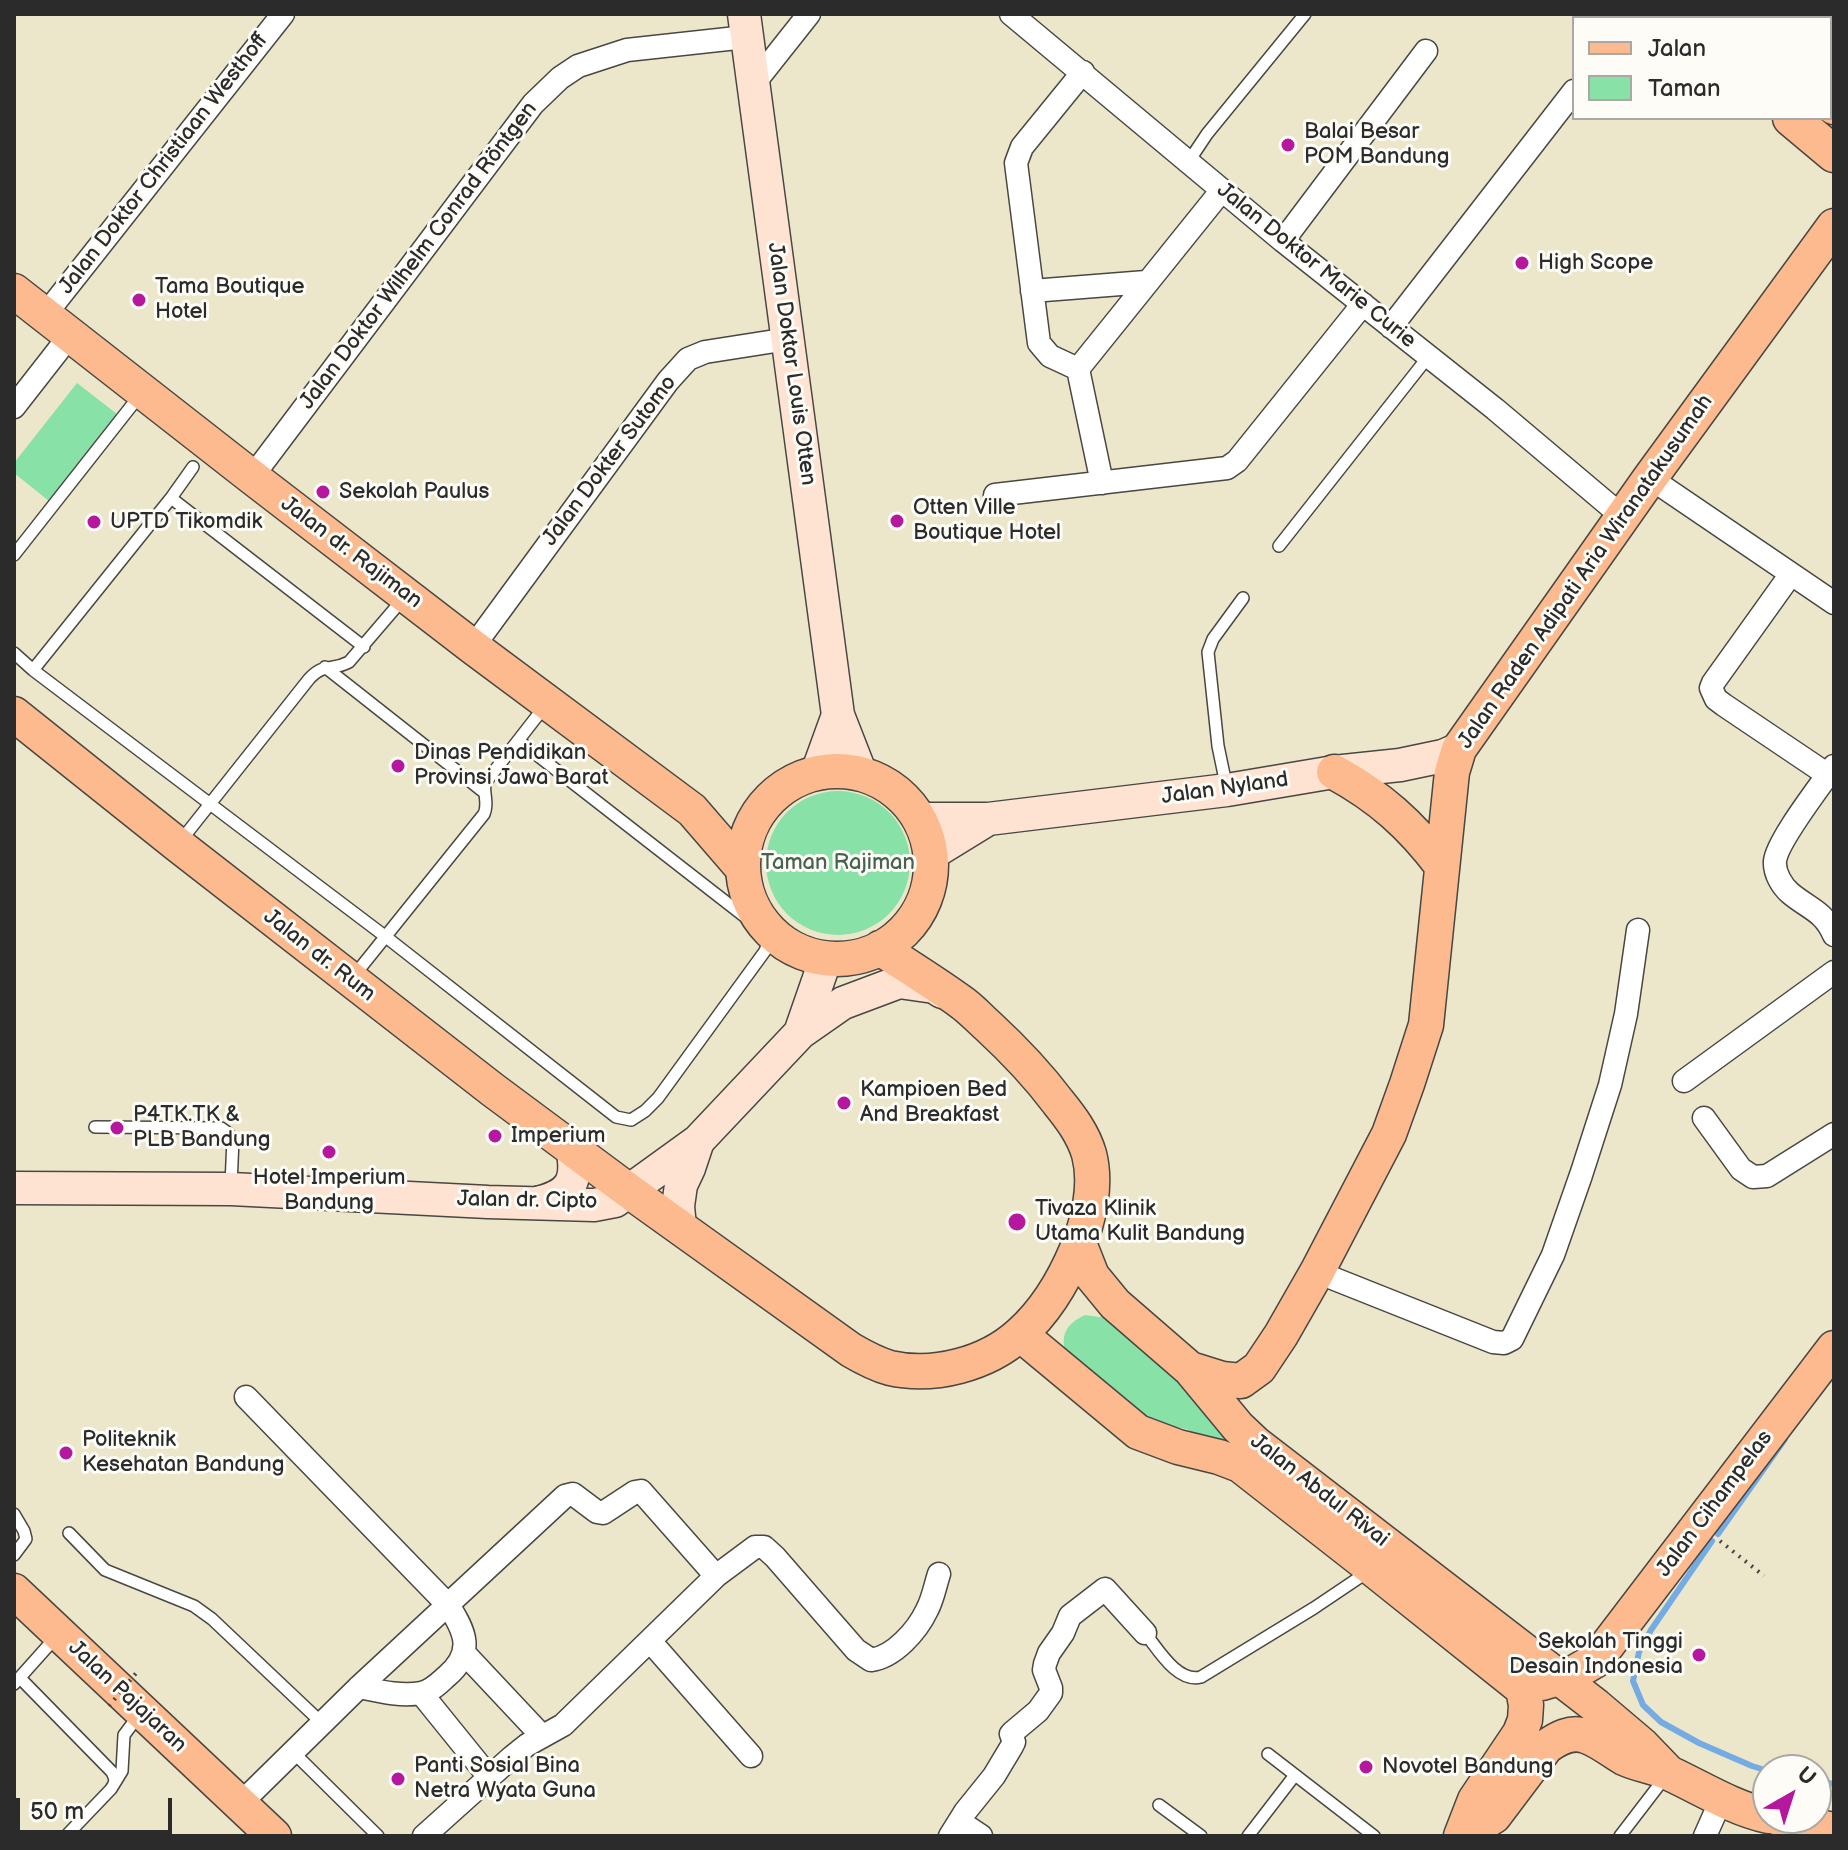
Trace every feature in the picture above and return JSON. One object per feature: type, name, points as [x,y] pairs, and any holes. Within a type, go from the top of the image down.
[{"type":"highway","points":[[1793,120],[1834,154]]},
{"type":"highway","points":[[1815,120],[1834,135]]},
{"type":"main road","name":"Jalan Doktor Louis Otten","points":[[745,26],[838,715],[861,774]]},
{"type":"main road","name":"Jalan Raden Adipati Aria Wiranatakusumah","points":[[1190,1369],[1222,1379],[1241,1381],[1259,1368],[1317,1272],[1389,1134],[1426,1025],[1452,772],[1459,749],[1650,478],[1834,226]]},
{"type":"main road","name":"Jalan dr. Rajiman","points":[[14,291],[473,647],[692,810],[743,869]]},
{"type":"main road","name":"Jalan dr. Rum","points":[[14,714],[350,980],[629,1191]]},
{"type":"main road","name":"Jalan Doktor Louis Otten","points":[[817,773],[838,715]]},
{"type":"main road","name":"Jalan Nyland","points":[[919,819],[988,819],[1227,790],[1334,772],[1400,765],[1443,756],[1459,749]]},
{"type":"main road","points":[[1334,772],[1364,788],[1395,814],[1421,838],[1442,866]]},
{"type":"main road","points":[[817,773],[861,774],[895,791],[919,819],[931,854],[930,879],[923,903],[901,934],[880,948],[857,957],[834,961],[825,961],[786,943],[767,926],[753,905],[743,869],[751,828],[766,803],[777,792],[802,777],[817,773]]},
{"type":"main road","name":"Jalan dr. Rajiman","points":[[692,810],[751,828]]},
{"type":"main road","name":"Jalan Nyland","points":[[931,854],[988,819]]},
{"type":"main road","points":[[880,948],[963,1003],[1022,1059],[1074,1121],[1089,1153],[1092,1181],[1088,1213],[1066,1274],[1036,1318],[1032,1344]]},
{"type":"main road","points":[[800,1033],[825,961]]},
{"type":"main road","points":[[629,1191],[698,1141],[800,1033],[843,1003],[899,982],[934,987],[963,1003]]},
{"type":"main road","points":[[680,1227],[678,1206],[681,1185],[698,1141]]},
{"type":"main road","points":[[537,1203],[556,1198],[570,1185],[576,1167],[572,1148]]},
{"type":"main road","name":"Jalan dr. Cipto","points":[[14,1188],[231,1189],[594,1205],[615,1201],[629,1191],[851,1350],[890,1368],[935,1371],[1032,1344]]},
{"type":"main road","name":"Jalan Abdul Rivai","points":[[1079,1243],[1092,1276],[1115,1304],[1190,1369],[1256,1444],[1605,1713],[1668,1772]]},
{"type":"main road","points":[[1032,1344],[1044,1336],[1050,1319],[1063,1306],[1079,1298],[1097,1298],[1115,1304]]},
{"type":"main road","name":"Jalan Abdul Rivai","points":[[1032,1344],[1138,1432],[1240,1465],[1523,1689]]},
{"type":"main road","name":"Jalan Cihampelas","points":[[1523,1689],[1572,1674],[1596,1660],[1834,1348]]},
{"type":"main road","name":"Jalan Pajajaran","points":[[14,1591],[274,1836]]},
{"type":"main road","points":[[1596,1660],[1592,1691],[1605,1713]]},
{"type":"main road","points":[[1461,1836],[1475,1800],[1520,1733],[1525,1720],[1523,1689]]},
{"type":"main road","points":[[1461,1836],[1494,1816],[1546,1747],[1558,1738],[1572,1735],[1586,1736],[1626,1759],[1668,1772],[1721,1800],[1752,1812]]},
{"type":"main road","points":[[1721,1800],[1752,1800]]},
{"type":"street","name":"Jalan Doktor Christiaan Westhoff","points":[[14,407],[58,325],[283,14]]},
{"type":"street","points":[[752,86],[809,14]]},
{"type":"street","name":"Jalan Doktor Marie Curie","points":[[1011,14],[1283,241],[1495,409],[1623,517]]},
{"type":"street","name":"Jalan Doktor Wilhelm Conrad Röntgen","points":[[252,477],[533,104],[560,78],[578,66],[627,50],[745,26]]},
{"type":"street","points":[[1283,241],[1426,51]]},
{"type":"street","points":[[1078,369],[1050,356],[1039,343],[1016,163],[1018,155],[1083,72]]},
{"type":"street","points":[[1391,327],[1572,94]]},
{"type":"street","points":[[1102,483],[1078,369],[1222,190]]},
{"type":"street","points":[[1032,291],[1146,282]]},
{"type":"street","points":[[995,495],[1227,468],[1237,461],[1363,304]]},
{"type":"street","name":"Jalan Dokter Sutomo","points":[[473,647],[668,381],[688,359],[705,352],[788,339]]},
{"type":"street","points":[[1650,478],[1834,603]]},
{"type":"street","points":[[1791,574],[1711,688],[1716,699],[1724,705],[1831,770],[1786,836],[1775,861],[1778,878],[1787,891],[1832,923]]},
{"type":"street","points":[[1317,1272],[1493,1342],[1504,1343],[1512,1339],[1553,1255],[1610,1085],[1626,1014],[1638,930]]},
{"type":"street","points":[[1684,1081],[1834,972]]},
{"type":"street","points":[[1704,1118],[1741,1169],[1753,1177],[1767,1176],[1834,1134]]},
{"type":"street","points":[[246,1397],[448,1605],[463,1628],[465,1654],[455,1670],[434,1688],[421,1693],[390,1693],[359,1687]]},
{"type":"street","points":[[240,1804],[359,1687],[569,1494],[603,1513],[641,1491],[716,1576]]},
{"type":"street","points":[[424,1836],[527,1745],[563,1725],[716,1576],[755,1547],[769,1550],[856,1650],[871,1660],[880,1659],[901,1645],[919,1624],[928,1609],[939,1574]]},
{"type":"street","points":[[966,1833],[965,1812],[994,1776],[1014,1742],[1013,1732],[1038,1711],[1051,1693],[1045,1664],[1070,1616],[1105,1589],[1145,1633]]},
{"type":"street","points":[[650,1641],[751,1756]]},
{"type":"street","points":[[465,1654],[542,1736]]},
{"type":"street","points":[[421,1693],[489,1777]]},
{"type":"street","points":[[1705,1836],[1721,1800]]},
{"type":"lane","points":[[1189,161],[1207,134],[1305,14]]},
{"type":"lane","points":[[1279,546],[1428,357]]},
{"type":"lane","points":[[14,555],[143,392]]},
{"type":"lane","points":[[33,670],[193,467]]},
{"type":"lane","points":[[171,498],[364,647]]},
{"type":"lane","points":[[178,845],[317,670],[339,667],[349,662],[406,595]]},
{"type":"lane","points":[[1227,790],[1218,746],[1208,652],[1213,639],[1243,598]]},
{"type":"lane","points":[[14,653],[616,1117],[631,1120],[658,1098],[765,951],[768,941],[762,930],[519,741]]},
{"type":"lane","points":[[325,667],[485,793]]},
{"type":"lane","points":[[350,980],[484,814],[487,805],[485,783],[547,702]]},
{"type":"lane","points":[[95,1127],[221,1128],[233,1139],[231,1189]]},
{"type":"lane","points":[[14,1514],[26,1539],[14,1555]]},
{"type":"lane","points":[[69,1533],[105,1570],[194,1606],[212,1619],[323,1724]]},
{"type":"lane","points":[[1145,1633],[1183,1675],[1192,1679],[1201,1677],[1373,1569]]},
{"type":"lane","points":[[60,1633],[17,1681],[112,1772],[114,1784]]},
{"type":"lane","points":[[66,1836],[114,1784],[122,1771],[124,1735],[142,1711]]},
{"type":"lane","points":[[293,1752],[378,1836]]},
{"type":"lane","points":[[1268,1754],[1374,1836]]},
{"type":"lane","points":[[1620,1836],[1668,1772]]},
{"type":"lane","points":[[1248,1836],[1295,1775]]},
{"type":"lane","points":[[1159,1805],[1201,1836]]},
{"type":"path","points":[[1700,1524],[1764,1576]]},
{"type":"path","points":[[109,1706],[137,1672]]},
{"type":"green space","points":[[77,383],[117,414],[49,501],[14,473],[14,463]]},
{"type":"green space","name":"Taman Rajiman","points":[[838,791],[865,797],[889,812],[904,836],[910,863],[904,890],[889,914],[865,929],[838,935],[811,929],[787,914],[772,890],[766,863],[772,836],[787,812],[811,797]]},
{"type":"green space","points":[[1085,1315],[1106,1318],[1184,1383],[1201,1409],[1244,1455],[1186,1429],[1151,1422],[1066,1355],[1066,1331]]},
{"type":"waterway","points":[[1718,1534],[1785,1439]]},
{"type":"waterway","points":[[1712,1541],[1651,1630],[1639,1652],[1633,1681],[1643,1705],[1661,1722],[1752,1766]]},
{"type":"place","name":"Balai Besar POM Bandung","points":[[1288,145]]},
{"type":"place","name":"High Scope","points":[[1522,263]]},
{"type":"place","name":"Tama Boutique Hotel","points":[[139,300]]},
{"type":"place","name":"Sekolah Paulus","points":[[323,492]]},
{"type":"place","name":"Otten Ville Boutique Hotel","points":[[897,521]]},
{"type":"place","name":"UPTD Tikomdik","points":[[94,522]]},
{"type":"place","name":"Dinas Pendidikan Provinsi Jawa Barat","points":[[398,766]]},
{"type":"place","name":"Kampioen Bed And Breakfast","points":[[844,1103]]},
{"type":"place","name":"P4TK.TK & PLB Bandung","points":[[117,1128]]},
{"type":"place","name":"Imperium","points":[[495,1136]]},
{"type":"place","name":"Hotel Imperium Bandung","points":[[329,1152]]},
{"type":"place","name":"Tivaza Klinik Utama Kulit Bandung","points":[[1017,1222]]},
{"type":"place","name":"Politeknik Kesehatan Bandung","points":[[66,1453]]},
{"type":"place","name":"Sekolah Tinggi Desain Indonesia","points":[[1699,1655]]},
{"type":"place","name":"Novotel Bandung","points":[[1366,1767]]},
{"type":"place","name":"Panti Sosial Bina Netra Wyata Guna","points":[[398,1779]]}]
